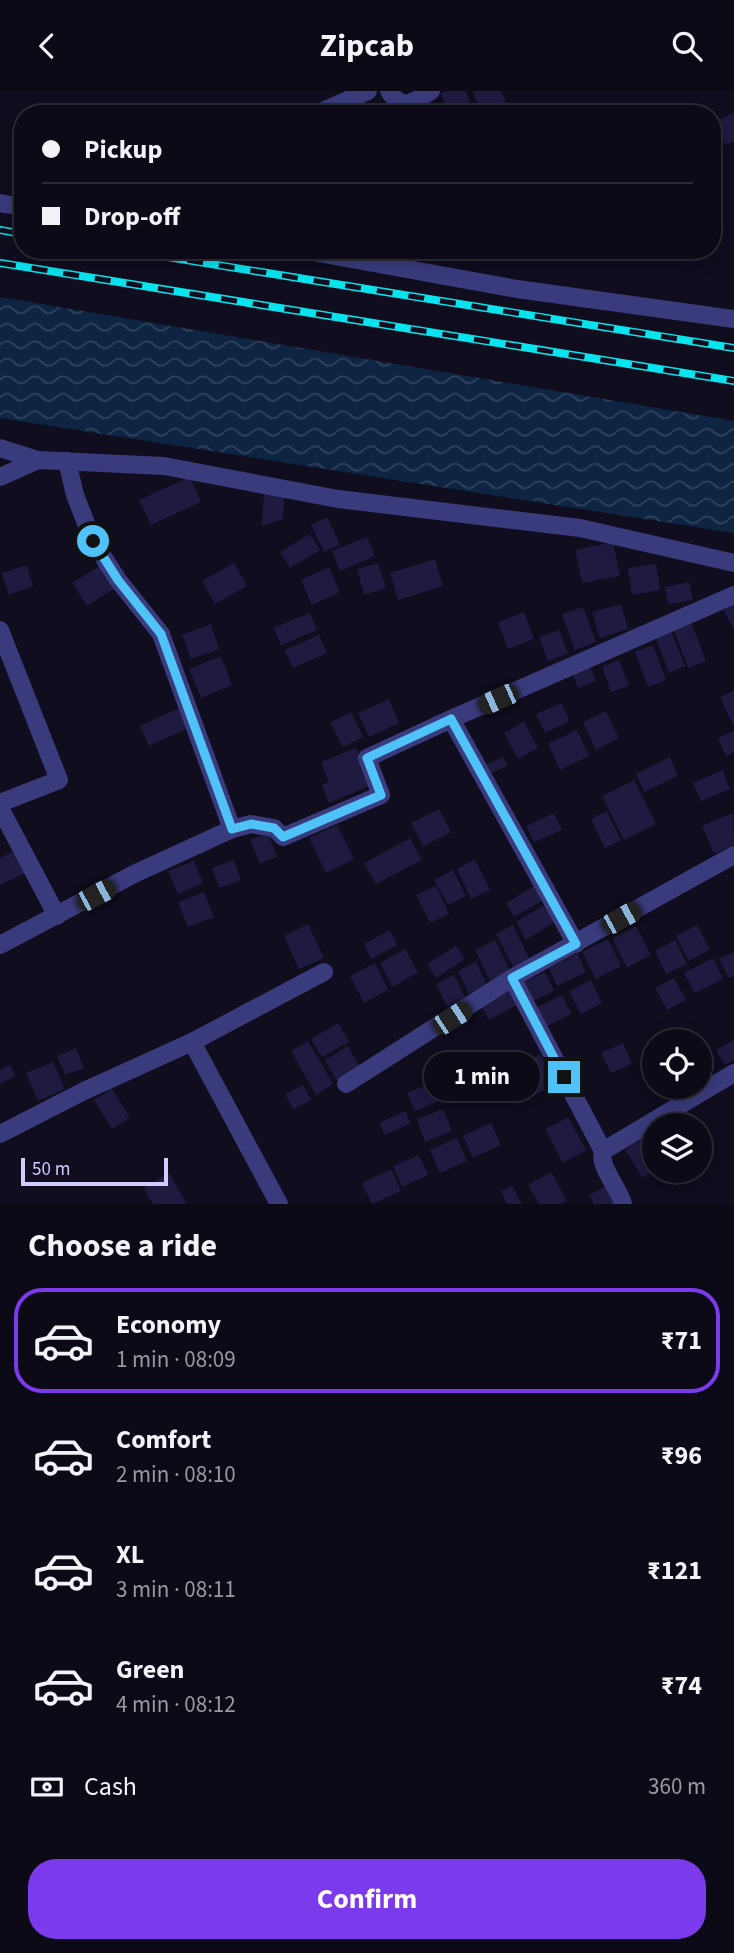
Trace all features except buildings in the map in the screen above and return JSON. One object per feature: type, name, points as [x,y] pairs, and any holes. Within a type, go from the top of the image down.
[{"type":"street","points":[[336,105],[368,91]]},
{"type":"street","points":[[389,91],[398,102],[404,104],[411,103],[431,91]]},
{"type":"street","points":[[352,259],[517,289],[734,319]]},
{"type":"street","points":[[0,448],[38,460],[164,466],[338,499],[580,528],[734,563]]},
{"type":"street","points":[[0,477],[38,460]]},
{"type":"street","points":[[67,461],[75,495],[93,541],[118,580],[161,634],[232,829]]},
{"type":"street","points":[[0,945],[134,874],[232,829],[251,824],[274,828],[283,837],[381,795],[367,758],[734,595]]},
{"type":"street","points":[[0,630],[59,781],[1,810],[57,916]]},
{"type":"street","points":[[451,719],[576,944]]},
{"type":"street","points":[[346,1084],[512,978],[734,855]]},
{"type":"street","points":[[0,1134],[84,1091],[192,1042],[324,972]]},
{"type":"street","points":[[512,978],[603,1151]]},
{"type":"street","points":[[192,1042],[279,1204]]},
{"type":"street","points":[[623,1204],[617,1187],[604,1167],[601,1158],[603,1151],[734,1073]]},
{"type":"water","points":[[0,297],[734,421],[734,533],[0,418]]},
{"type":"railway","points":[[0,230],[14,232]]},
{"type":"railway","points":[[180,259],[734,348]]},
{"type":"railway","points":[[0,263],[734,381]]},
{"type":"route","points":[[93,541],[118,580],[161,634],[232,829],[251,824],[274,828],[283,837],[381,795],[367,758],[451,719],[576,944],[512,978],[564,1077]]}]
